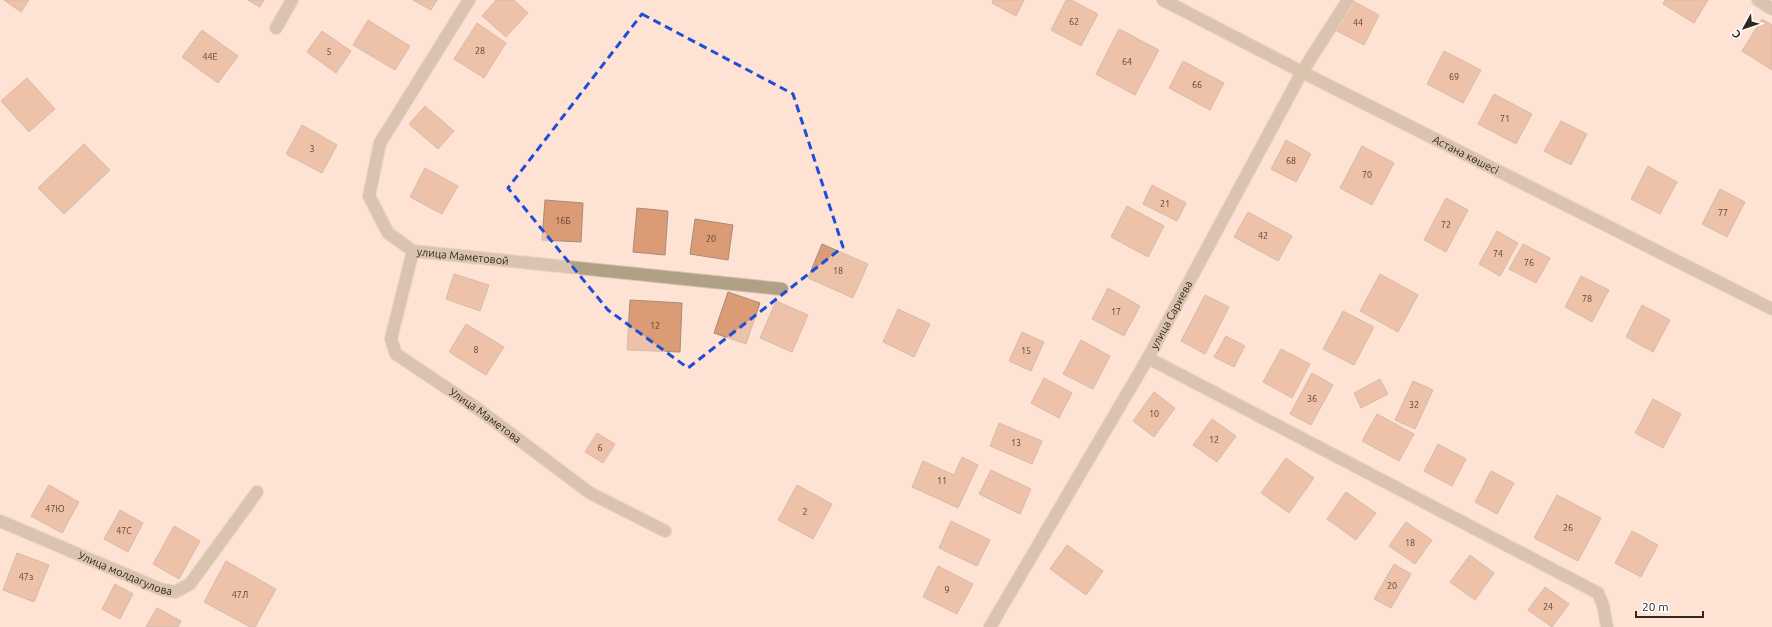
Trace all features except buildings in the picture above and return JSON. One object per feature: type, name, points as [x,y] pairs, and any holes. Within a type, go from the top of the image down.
[{"type":"street","points":[[276,28],[292,0]]},
{"type":"street","name":"улица Маметовой","points":[[469,0],[380,143],[369,196],[388,233],[413,251],[782,289]]},
{"type":"street","name":"Астана көшесі","points":[[1163,0],[1302,72],[1771,308]]},
{"type":"street","name":"улица Сариева","points":[[990,627],[1148,358],[1302,72],[1348,0]]},
{"type":"street","points":[[1758,0],[1772,9]]},
{"type":"street","name":"Улица Маметова","points":[[413,251],[391,339],[396,354],[478,410],[590,493],[665,531]]},
{"type":"street","points":[[1148,358],[1598,593],[1603,605],[1607,627]]},
{"type":"street","name":"Улица молдагулова","points":[[0,521],[160,589],[175,592],[190,584],[257,492]]},
{"type":"highlighted area","points":[[642,14],[793,94],[843,247],[688,368],[608,310],[508,188]]}]
